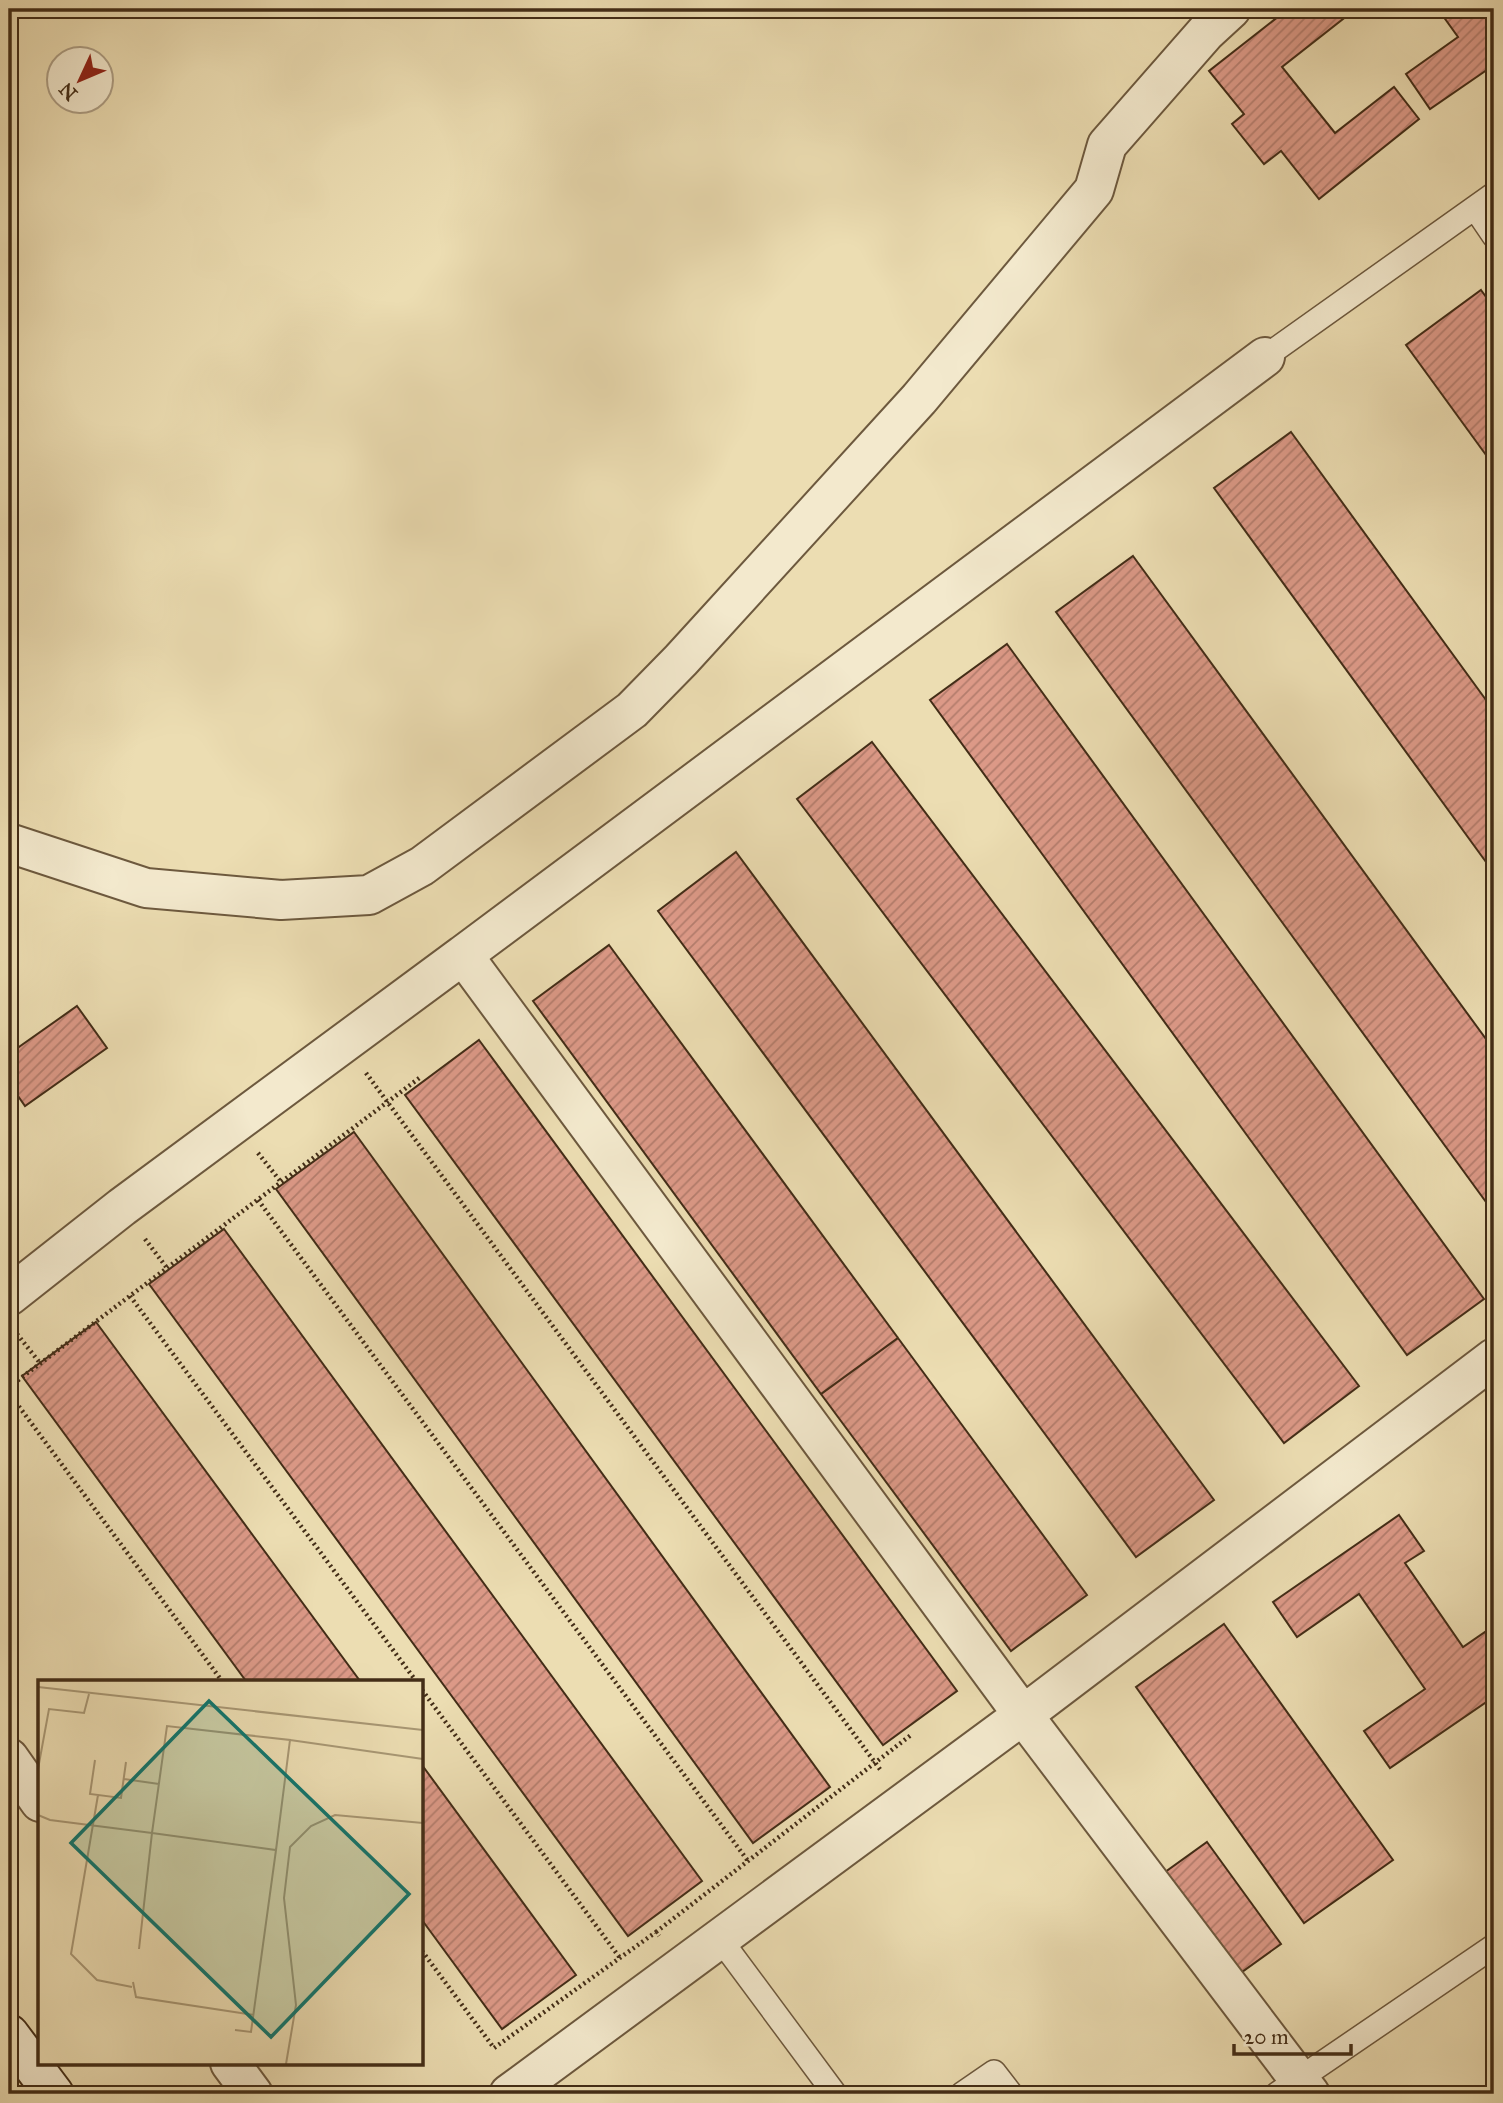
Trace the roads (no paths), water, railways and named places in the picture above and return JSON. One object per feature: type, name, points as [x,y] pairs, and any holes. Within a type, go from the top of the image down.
[{"type":"street","points":[[9,843],[146,888],[281,900],[369,895],[422,866],[632,710],[681,660],[928,389],[1094,190],[1107,145],[1206,32],[1231,9]]},
{"type":"street","points":[[9,1296],[122,1207],[1265,357]]},
{"type":"street","points":[[463,955],[1295,2089]]},
{"type":"street","points":[[509,2094],[1023,1715],[1494,1359]]},
{"type":"street","points":[[9,1758],[38,1799]]},
{"type":"street","points":[[9,2034],[54,2094]]},
{"type":"street","points":[[231,2064],[253,2094]]},
{"type":"lane","points":[[1265,357],[1494,194]]},
{"type":"lane","points":[[1475,208],[1494,236]]},
{"type":"lane","points":[[720,1939],[835,2094]]},
{"type":"lane","points":[[1295,2089],[1494,1946]]},
{"type":"lane","points":[[962,2094],[993,2072],[1011,2094]]}]
